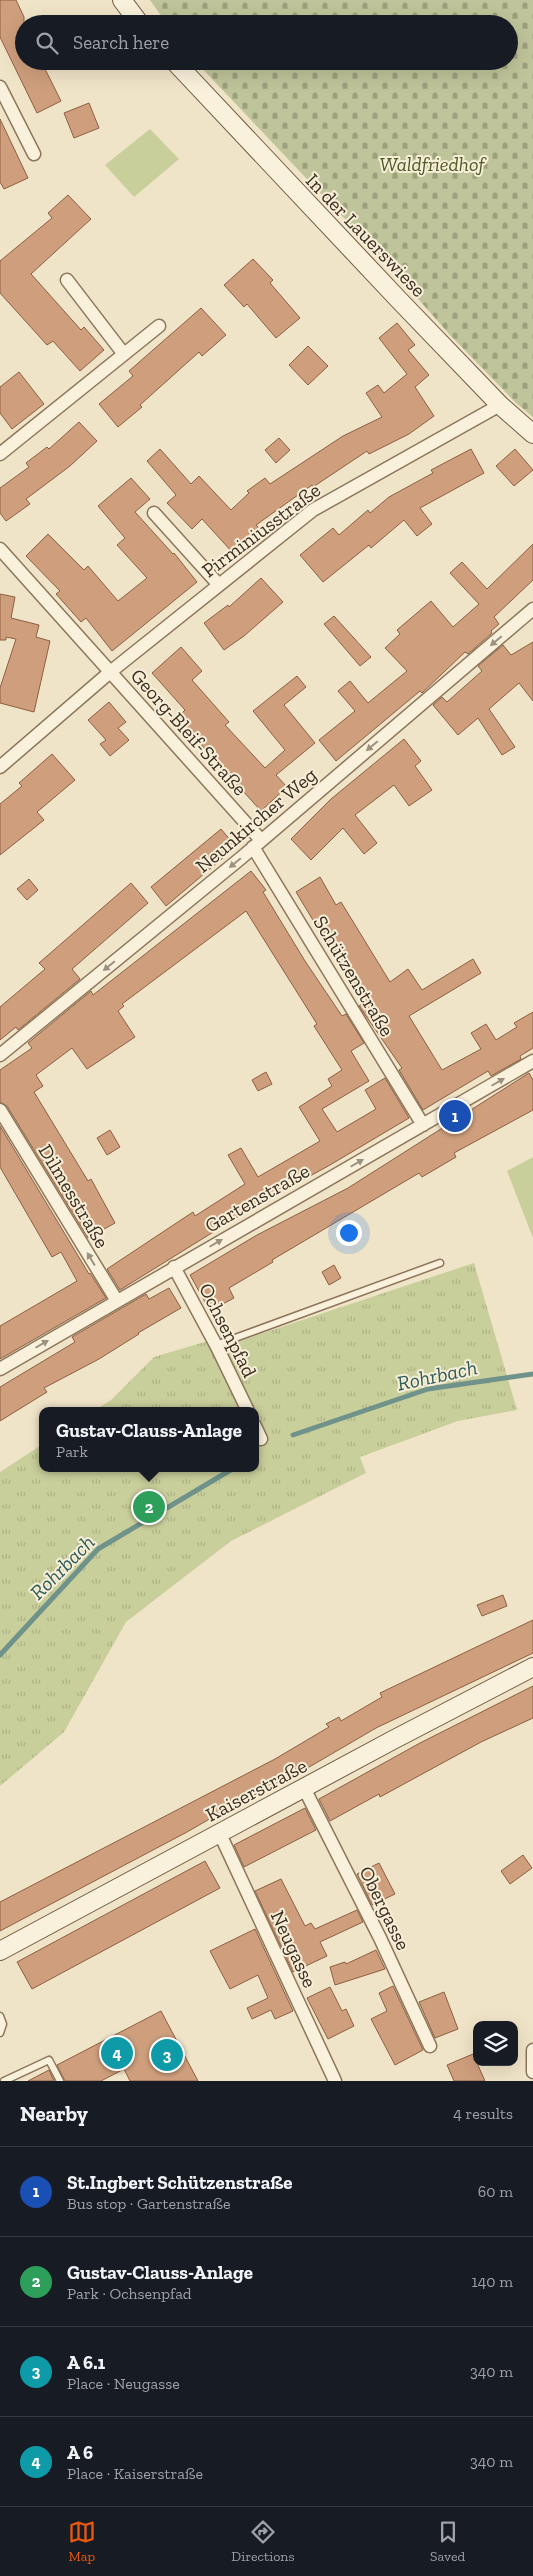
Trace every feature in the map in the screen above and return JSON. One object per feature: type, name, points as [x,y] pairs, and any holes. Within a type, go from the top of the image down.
[{"type":"main road","points":[[122,0],[133,15]]},
{"type":"main road","name":"In der Lauerswiese","points":[[182,70],[310,208],[500,405],[533,434]]},
{"type":"main road","name":"Kaiserstraße","points":[[0,1952],[533,1667]]},
{"type":"street","points":[[0,87],[34,154]]},
{"type":"street","points":[[67,280],[123,353]]},
{"type":"street","points":[[2,447],[159,326]]},
{"type":"street","name":"Pirminiusstraße","points":[[109,673],[313,510],[500,405]]},
{"type":"street","points":[[154,513],[219,585]]},
{"type":"street","name":"Georg-Bleif-Straße","points":[[0,549],[257,843]]},
{"type":"street","name":"Neunkircher Weg","points":[[0,1054],[257,843],[533,610]]},
{"type":"street","name":"Georg-Bleif-Straße","points":[[0,767],[109,673]]},
{"type":"street","name":"Schützenstraße","points":[[257,843],[423,1125]]},
{"type":"street","name":"Gartenstraße","points":[[0,1369],[533,1061]]},
{"type":"street","name":"Dilmesstraße","points":[[0,1110],[117,1301]]},
{"type":"street","name":"Ochsenpfad","points":[[174,1267],[216,1345],[246,1407]]},
{"type":"street","points":[[259,1435],[261,1439]]},
{"type":"street","name":"Obergasse","points":[[304,1788],[380,1938],[430,2046]]},
{"type":"street","name":"Neugasse","points":[[220,1834],[335,2081]]},
{"type":"street","points":[[533,2050],[533,2072]]},
{"type":"lane","points":[[216,1345],[440,1263]]},
{"type":"lane","points":[[0,2016],[3,2024],[0,2033]]},
{"type":"lane","points":[[4,2081],[49,2060],[60,2081]]},
{"type":"green space","name":"Waldfriedhof","points":[[150,0],[533,0],[533,417],[516,403],[450,335],[381,257],[204,70],[518,70],[518,15],[161,15]]},
{"type":"green space","points":[[150,129],[179,159],[134,197],[105,165]]},
{"type":"green space","points":[[533,1157],[533,1238],[507,1171]]},
{"type":"green space","points":[[474,1263],[517,1410],[458,1421],[360,1457],[366,1473],[231,1541],[126,1622],[64,1732],[0,1786],[0,1472],[39,1447],[39,1472],[259,1472],[259,1407],[100,1407],[111,1400],[154,1357],[211,1340],[215,1349]]},
{"type":"building","points":[[0,0],[16,0],[23,15],[15,15],[15,68],[0,37]]},
{"type":"building","points":[[16,70],[46,70],[61,101],[37,113]]},
{"type":"building","points":[[89,103],[99,128],[74,138],[64,113]]},
{"type":"building","points":[[0,119],[28,178],[4,189],[0,182]]},
{"type":"building","points":[[68,195],[91,219],[31,274],[81,330],[84,327],[104,350],[80,371],[53,341],[47,345],[0,293],[0,261],[52,218],[48,213]]},
{"type":"building","points":[[253,259],[273,280],[270,283],[300,318],[276,338],[247,304],[244,307],[224,285]]},
{"type":"building","points":[[201,308],[226,335],[202,356],[199,352],[140,405],[142,407],[118,427],[99,404],[133,376],[129,371]]},
{"type":"building","points":[[397,323],[415,345],[408,350],[429,375],[415,387],[434,416],[409,434],[369,454],[367,451],[313,487],[312,485],[256,525],[260,529],[233,553],[202,519],[192,529],[167,503],[176,495],[147,461],[160,449],[191,484],[199,476],[231,510],[249,493],[247,491],[265,478],[270,484],[343,436],[382,417],[366,393],[378,385],[384,393],[407,374],[379,338]]},
{"type":"building","points":[[308,346],[328,366],[308,385],[289,365]]},
{"type":"building","points":[[19,372],[44,404],[12,429],[0,413],[0,387]]},
{"type":"building","points":[[79,422],[97,441],[70,466],[26,499],[30,504],[6,521],[0,513],[0,488],[29,467],[26,463],[47,447],[49,449]]},
{"type":"building","points":[[279,438],[290,450],[276,463],[265,450]]},
{"type":"building","points":[[471,449],[484,473],[420,508],[432,524],[417,536],[404,520],[371,548],[369,545],[323,582],[300,555],[333,528],[339,535],[368,510],[370,513],[389,497],[433,473],[431,470]]},
{"type":"building","points":[[515,449],[533,470],[514,486],[496,466]]},
{"type":"building","points":[[131,478],[150,499],[135,512],[174,553],[197,582],[112,651],[86,618],[81,622],[56,594],[60,591],[26,556],[48,534],[84,570],[88,566],[118,601],[147,578],[117,545],[125,538],[98,506]]},
{"type":"building","points":[[533,544],[533,580],[494,617],[499,624],[491,631],[492,633],[468,654],[465,652],[422,693],[420,691],[336,761],[319,740],[355,711],[338,691],[350,681],[368,703],[407,671],[385,648],[400,634],[397,630],[431,601],[453,627],[479,604],[450,573],[462,562],[487,589]]},
{"type":"building","points":[[261,578],[283,602],[244,636],[224,650],[204,623],[228,605],[229,607]]},
{"type":"building","points":[[0,594],[15,597],[11,618],[39,625],[36,637],[50,641],[34,712],[0,703],[0,688],[16,639],[6,637],[6,640],[0,640]]},
{"type":"building","points":[[334,616],[371,657],[360,666],[324,624]]},
{"type":"building","points":[[533,642],[533,701],[519,683],[489,709],[515,747],[502,755],[478,718],[458,735],[433,705],[442,697],[447,702],[482,671],[478,666],[503,645],[511,655]]},
{"type":"building","points":[[181,647],[202,671],[192,680],[229,722],[225,725],[265,768],[285,750],[253,711],[297,676],[306,687],[284,705],[315,743],[276,775],[287,787],[261,811],[177,718],[185,710],[152,673]]},
{"type":"building","points":[[109,702],[126,722],[118,728],[129,740],[110,756],[100,744],[106,740],[88,720]]},
{"type":"building","points":[[404,739],[421,761],[415,766],[432,790],[409,806],[394,785],[355,815],[377,843],[364,854],[343,828],[311,860],[291,839],[331,799]]},
{"type":"building","points":[[52,754],[75,780],[37,812],[44,820],[0,855],[0,804],[22,786],[19,783]]},
{"type":"building","points":[[221,829],[236,847],[166,906],[151,887]]},
{"type":"building","points":[[251,871],[266,890],[263,892],[305,961],[342,1016],[346,1014],[364,1043],[351,1051],[369,1081],[322,1109],[337,1132],[376,1109],[365,1090],[385,1078],[409,1118],[252,1208],[120,1290],[107,1269],[193,1212],[195,1216],[245,1184],[228,1155],[241,1148],[258,1177],[320,1141],[299,1107],[332,1086],[328,1079],[342,1070],[314,1026],[317,1024],[246,911],[122,1004],[124,1006],[118,1011],[135,1037],[87,1069],[72,1048],[36,1075],[43,1086],[34,1092],[88,1181],[91,1179],[115,1223],[88,1238],[7,1106],[0,1102],[0,1070],[32,1048],[28,1043],[91,991],[93,995]]},
{"type":"building","points":[[320,877],[336,905],[341,902],[390,982],[408,969],[422,990],[473,959],[481,973],[409,1016],[442,1070],[481,1049],[471,1033],[486,1024],[496,1040],[517,1027],[514,1023],[533,1012],[533,1048],[520,1056],[521,1059],[491,1076],[488,1071],[423,1110],[399,1070],[402,1068],[359,1006],[363,1003],[296,892]]},
{"type":"building","points":[[29,879],[38,890],[27,900],[17,889]]},
{"type":"building","points":[[131,883],[148,903],[72,969],[80,979],[18,1030],[16,1027],[0,1040],[0,1007],[45,969],[39,963]]},
{"type":"building","points":[[266,1072],[272,1084],[258,1091],[252,1080]]},
{"type":"building","points":[[529,1073],[533,1080],[533,1110],[454,1153],[456,1157],[422,1177],[419,1173],[272,1260],[273,1262],[229,1288],[234,1298],[210,1311],[190,1275],[257,1235],[348,1188]]},
{"type":"building","points":[[0,1126],[89,1274],[106,1298],[0,1359],[0,1326],[77,1281],[61,1252],[52,1257],[0,1167]]},
{"type":"building","points":[[110,1130],[120,1147],[107,1155],[97,1138]]},
{"type":"building","points":[[334,1265],[341,1278],[329,1285],[322,1272]]},
{"type":"building","points":[[169,1288],[181,1308],[99,1359],[44,1388],[47,1392],[0,1421],[0,1387],[75,1342],[72,1337],[146,1294],[149,1299]]},
{"type":"building","points":[[503,1595],[507,1606],[482,1616],[477,1605]]},
{"type":"building","points":[[533,1620],[533,1653],[376,1728],[287,1780],[239,1802],[187,1832],[0,1931],[0,1902],[275,1759],[329,1727],[326,1724],[339,1717],[341,1721],[382,1697],[380,1693]]},
{"type":"building","points":[[533,1686],[533,1718],[481,1742],[380,1797],[379,1794],[330,1821],[319,1799],[420,1743]]},
{"type":"building","points":[[305,1808],[316,1830],[244,1867],[234,1845]]},
{"type":"building","points":[[523,1855],[532,1868],[510,1884],[501,1871]]},
{"type":"building","points":[[205,1861],[220,1888],[32,1989],[17,1962]]},
{"type":"building","points":[[379,1863],[395,1894],[372,1905],[357,1874]]},
{"type":"building","points":[[281,1879],[305,1926],[311,1923],[315,1929],[357,1910],[363,1922],[320,1942],[327,1956],[293,1972],[255,1891]]},
{"type":"building","points":[[255,1929],[293,2011],[275,2019],[271,2010],[252,2019],[247,2008],[268,1998],[258,1975],[230,1989],[210,1951]]},
{"type":"building","points":[[376,1950],[385,1969],[335,1985],[330,1967],[345,1962],[346,1964]]},
{"type":"building","points":[[393,1986],[423,2050],[395,2065],[371,2019],[387,2011],[379,1993]]},
{"type":"building","points":[[330,1987],[342,2011],[346,2009],[354,2026],[328,2039],[307,1998]]},
{"type":"building","points":[[444,1992],[458,2029],[435,2038],[419,2002]]},
{"type":"building","points":[[161,2011],[198,2081],[130,2081],[124,2069],[101,2081],[65,2081],[57,2065]]},
{"type":"building","points":[[473,2054],[473,2066],[478,2066],[485,2081],[454,2081],[447,2065]]},
{"type":"building","points":[[49,2070],[54,2081],[28,2081]]},
{"type":"waterway","name":"Rohrbach","points":[[293,1435],[428,1389],[533,1374]]},
{"type":"waterway","name":"Rohrbach","points":[[0,1655],[98,1549],[227,1472]]},
{"type":"place","name":"St.Ingbert Schützenstraße","points":[[455,1116]]},
{"type":"place","name":"Gustav-Clauss-Anlage","points":[[149,1507]]},
{"type":"place","name":"A 6","points":[[117,2053]]},
{"type":"place","name":"A 6.1","points":[[167,2055]]}]
